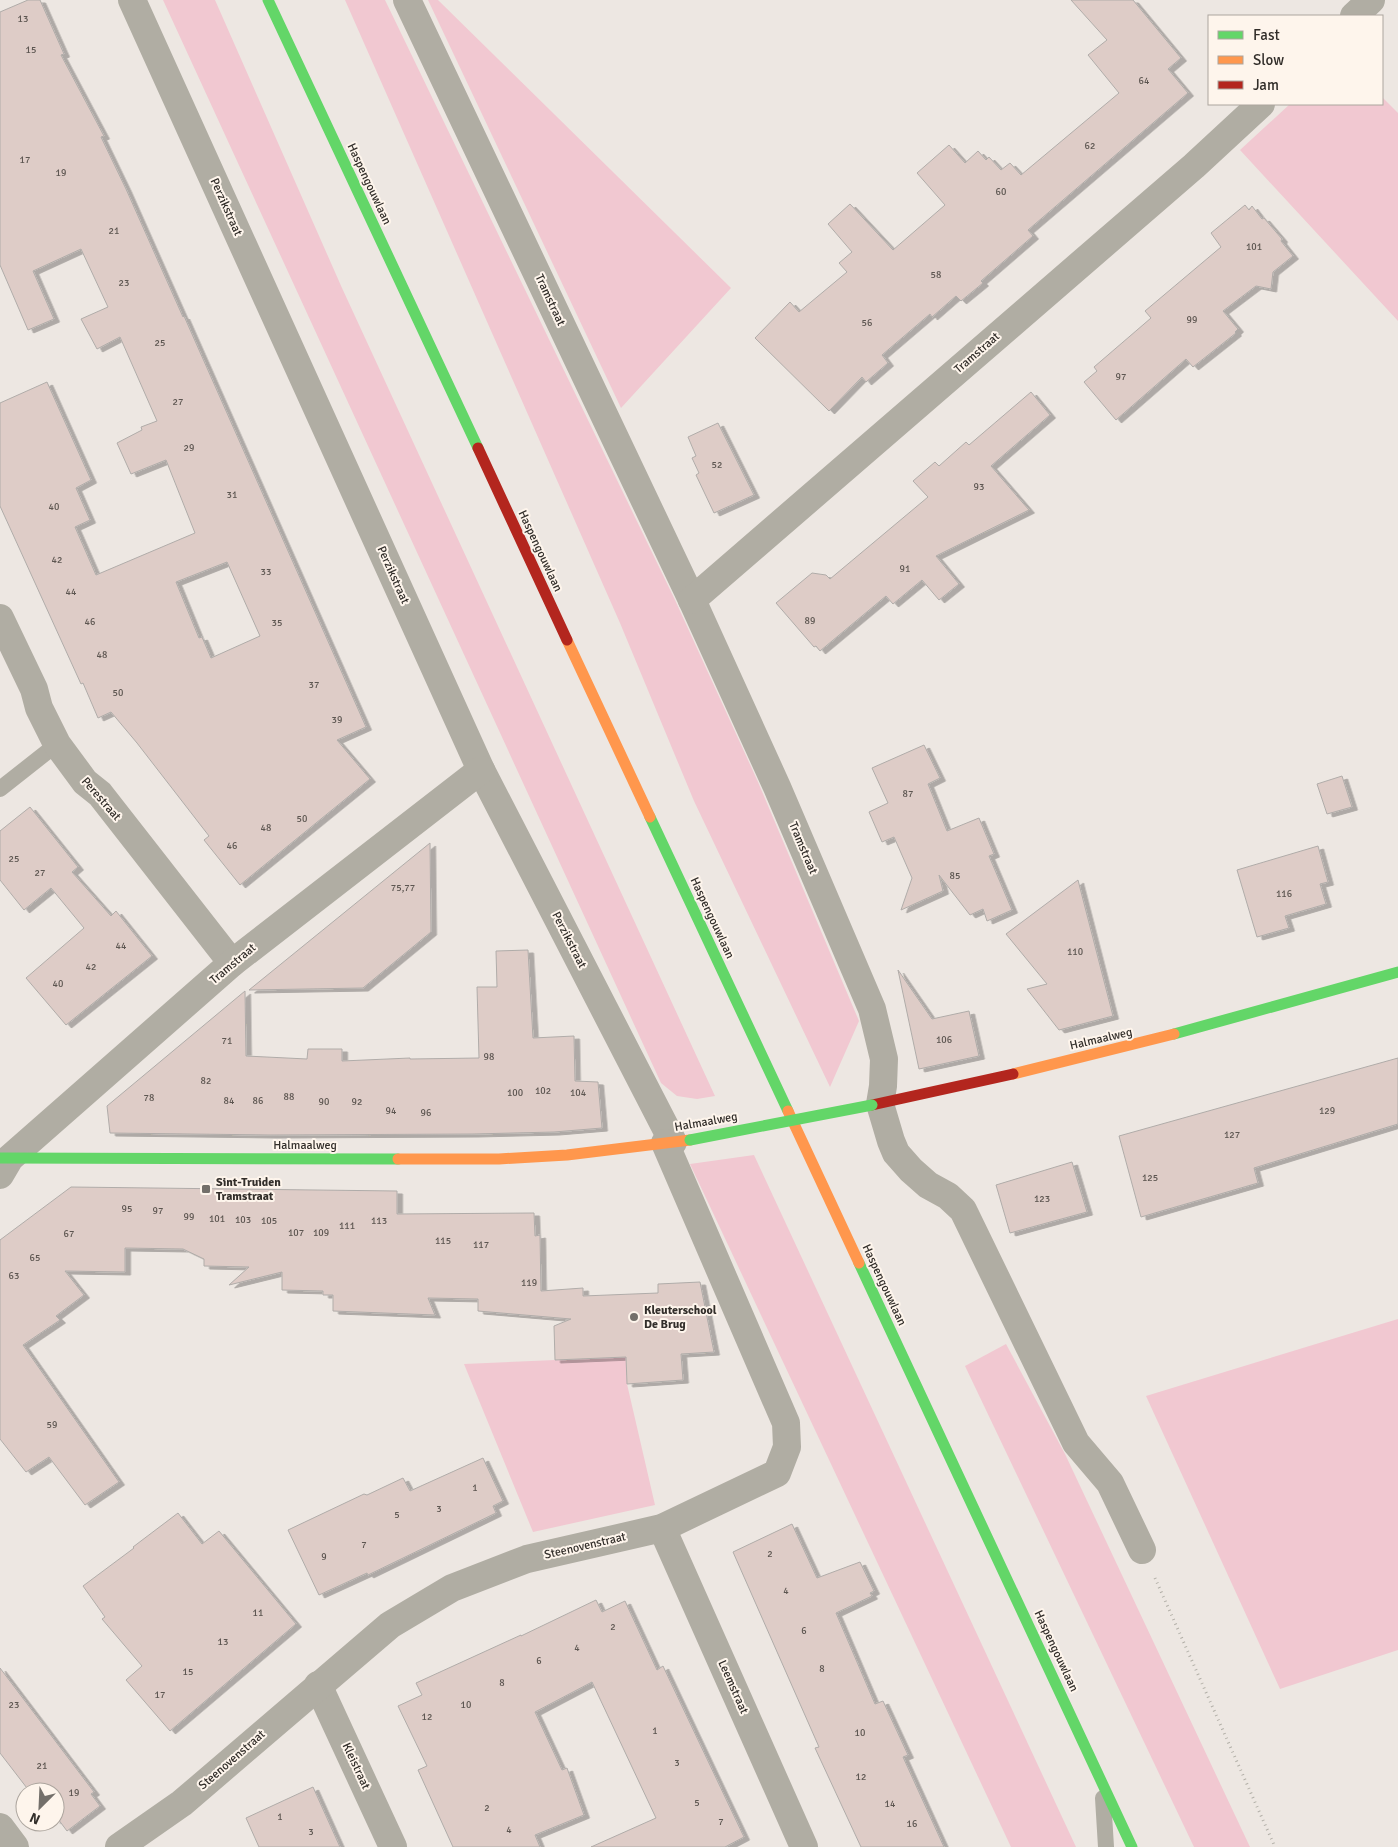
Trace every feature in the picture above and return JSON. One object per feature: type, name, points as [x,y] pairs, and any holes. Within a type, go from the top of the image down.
[{"type":"main road","name":"Haspengouwlaan","points":[[268,0],[1132,1847]]},
{"type":"main road","name":"Halmaalweg","points":[[3,1164],[499,1159],[567,1155],[676,1142],[936,1092],[1142,1043],[1398,972]]},
{"type":"street","name":"Perzikstraat","points":[[132,0],[481,770],[676,1142]]},
{"type":"street","name":"Tramstraat","points":[[407,0],[692,600],[777,787],[872,1009],[884,1059],[883,1086],[876,1104]]},
{"type":"street","points":[[1355,15],[1372,0]]},
{"type":"street","name":"Tramstraat","points":[[692,600],[1194,166],[1260,105]]},
{"type":"street","name":"Perestraat","points":[[0,618],[34,689],[39,708],[57,744],[85,782],[100,794],[232,963]]},
{"type":"street","name":"Tramstraat","points":[[3,1164],[232,963],[481,770]]},
{"type":"street","points":[[876,1104],[896,1153],[916,1175],[928,1185],[948,1196],[963,1210],[1076,1443],[1110,1483],[1142,1550]]},
{"type":"street","name":"Steenovenstraat","points":[[119,1847],[182,1803],[390,1625],[452,1588],[528,1559],[662,1528],[776,1473],[787,1447],[786,1423],[676,1142]]},
{"type":"street","name":"Leemstraat","points":[[662,1528],[804,1847]]},
{"type":"street","name":"Kleistraat","points":[[318,1685],[393,1847]]},
{"type":"street","points":[[0,1827],[15,1847]]},
{"type":"lane","points":[[0,789],[57,744]]},
{"type":"lane","points":[[1101,1781],[1106,1847]]},
{"type":"path","points":[[1142,1550],[1275,1847]]},
{"type":"shaded area","points":[[163,0],[215,0],[342,288],[715,1096],[697,1099],[677,1096],[661,1083]]},
{"type":"shaded area","points":[[345,0],[385,0],[675,600],[758,782],[859,1021],[830,1087],[694,801],[620,623]]},
{"type":"shaded area","points":[[428,0],[438,0],[731,288],[621,408]]},
{"type":"shaded area","points":[[1383,98],[1398,113],[1398,321],[1240,150],[1289,105],[1383,105]]},
{"type":"shaded area","points":[[754,1155],[1076,1847],[1011,1847],[690,1164]]},
{"type":"shaded area","points":[[1398,1319],[1398,1650],[1280,1689],[1146,1396]]},
{"type":"shaded area","points":[[1006,1344],[1065,1454],[1250,1847],[1194,1847],[965,1366]]},
{"type":"shaded area","points":[[626,1357],[627,1384],[655,1505],[533,1532],[464,1364]]},
{"type":"building","points":[[28,0],[40,0],[64,54],[61,55],[104,136],[101,137],[184,316],[366,727],[337,740],[370,779],[240,885],[204,840],[209,836],[111,712],[98,718],[0,506],[0,403],[47,382],[91,480],[76,488],[90,520],[75,527],[96,575],[195,533],[166,460],[131,474],[117,443],[142,430],[141,427],[157,421],[120,337],[97,349],[81,319],[108,307],[81,249],[33,271],[54,319],[28,330],[0,265],[0,12]],"holes":[[[227,562],[260,636],[211,658],[202,637],[199,638],[176,582]]]},
{"type":"building","points":[[1071,0],[1133,0],[1181,58],[1168,69],[1188,93],[1028,230],[1033,236],[981,281],[983,283],[961,301],[956,296],[932,317],[930,314],[882,355],[888,363],[866,382],[862,377],[829,411],[755,338],[790,302],[799,312],[847,272],[839,263],[852,252],[828,224],[850,204],[893,250],[945,205],[917,173],[949,145],[965,163],[978,151],[986,160],[989,157],[1001,170],[1010,163],[1021,175],[1119,93],[1088,55],[1107,40]]},
{"type":"building","points":[[1245,205],[1249,210],[1252,206],[1262,219],[1264,218],[1282,239],[1281,241],[1293,256],[1273,272],[1271,289],[1256,286],[1223,311],[1238,329],[1236,333],[1193,367],[1186,359],[1116,420],[1084,382],[1097,371],[1094,367],[1151,318],[1145,311],[1221,247],[1211,233]]},
{"type":"building","points":[[1031,392],[1050,415],[991,466],[1029,510],[936,556],[959,584],[939,600],[922,580],[893,604],[886,596],[820,651],[816,646],[814,647],[776,603],[812,573],[826,575],[830,579],[928,497],[913,481],[935,462],[939,466],[966,442],[969,445]]},
{"type":"building","points":[[718,423],[754,495],[714,513],[696,475],[699,473],[692,458],[696,456],[688,437]]},
{"type":"building","points":[[924,745],[940,778],[928,784],[947,831],[979,818],[994,854],[989,856],[1012,910],[987,921],[983,909],[970,915],[939,875],[943,891],[901,910],[912,878],[894,837],[882,842],[869,812],[888,803],[872,768]]},
{"type":"building","points":[[1342,776],[1352,807],[1327,814],[1317,784]]},
{"type":"building","points":[[30,807],[78,867],[72,872],[111,916],[116,911],[152,956],[66,1025],[26,978],[84,928],[51,888],[24,910],[0,880],[0,831]]},
{"type":"building","points":[[430,843],[431,932],[363,988],[249,990]]},
{"type":"building","points":[[1318,846],[1328,882],[1320,884],[1326,904],[1285,916],[1289,928],[1257,937],[1237,870]]},
{"type":"building","points":[[1078,880],[1113,1016],[1059,1030],[1027,989],[1047,984],[1006,934]]},
{"type":"building","points":[[528,950],[533,1038],[574,1036],[575,1081],[598,1082],[602,1128],[554,1132],[473,1134],[271,1135],[110,1133],[107,1106],[245,991],[246,1056],[307,1059],[308,1049],[342,1049],[342,1061],[410,1058],[479,1058],[477,987],[497,987],[496,951]]},
{"type":"building","points":[[898,970],[932,1019],[969,1011],[979,1056],[919,1069]]},
{"type":"building","points":[[1398,1058],[1398,1124],[1254,1168],[1258,1183],[1141,1217],[1119,1136]]},
{"type":"building","points":[[1072,1162],[1087,1212],[1010,1233],[996,1185]]},
{"type":"building","points":[[71,1187],[397,1191],[397,1214],[534,1213],[535,1236],[540,1235],[541,1291],[583,1288],[583,1296],[658,1293],[658,1284],[700,1282],[714,1352],[681,1354],[683,1380],[627,1384],[626,1357],[555,1360],[554,1326],[571,1319],[478,1311],[478,1299],[428,1298],[435,1315],[333,1311],[333,1295],[323,1295],[323,1291],[282,1290],[282,1272],[229,1285],[249,1267],[204,1266],[204,1259],[183,1249],[125,1248],[125,1272],[65,1271],[84,1295],[56,1316],[60,1320],[23,1345],[119,1482],[85,1505],[49,1457],[26,1472],[0,1439],[0,1240]]},
{"type":"building","points":[[483,1458],[503,1501],[493,1506],[496,1513],[368,1575],[367,1573],[319,1595],[288,1530],[403,1478],[410,1491]]},
{"type":"building","points":[[178,1513],[202,1544],[219,1531],[296,1624],[170,1731],[126,1680],[142,1666],[102,1619],[105,1617],[83,1586]]},
{"type":"building","points":[[792,1524],[817,1578],[860,1562],[874,1591],[870,1593],[872,1596],[836,1613],[875,1704],[883,1701],[908,1755],[903,1757],[944,1847],[861,1847],[815,1748],[819,1747],[733,1552]]},
{"type":"building","points":[[596,1600],[602,1612],[625,1601],[657,1670],[663,1666],[744,1837],[725,1847],[591,1847],[656,1818],[592,1682],[535,1712],[562,1770],[567,1768],[584,1815],[535,1835],[540,1847],[453,1847],[418,1770],[427,1766],[398,1706],[422,1695],[416,1683]]},
{"type":"building","points":[[0,1668],[94,1792],[91,1794],[100,1806],[67,1831],[65,1828],[65,1782],[22,1782],[0,1753]]},
{"type":"building","points":[[313,1787],[340,1847],[259,1847],[246,1818]]},
{"type":"traffic: fast","points":[[268,0],[478,448]]},
{"type":"traffic: fast","points":[[650,817],[788,1111]]},
{"type":"traffic: fast","points":[[1174,1034],[1398,972]]},
{"type":"traffic: fast","points":[[690,1140],[872,1105]]},
{"type":"traffic: fast","points":[[0,1158],[398,1159]]},
{"type":"traffic: fast","points":[[859,1263],[1132,1847]]},
{"type":"traffic: slow","points":[[567,640],[650,817]]},
{"type":"traffic: slow","points":[[1013,1074],[1174,1034]]},
{"type":"traffic: slow","points":[[788,1111],[859,1263]]},
{"type":"traffic: slow","points":[[398,1159],[499,1159],[567,1155],[690,1140]]},
{"type":"traffic: jam","points":[[478,448],[567,640]]},
{"type":"traffic: jam","points":[[872,1105],[1013,1074]]},
{"type":"place","name":"Sint-Truiden Tramstraat","points":[[206,1189]]},
{"type":"place","name":"Kleuterschool De Brug","points":[[634,1317]]}]
